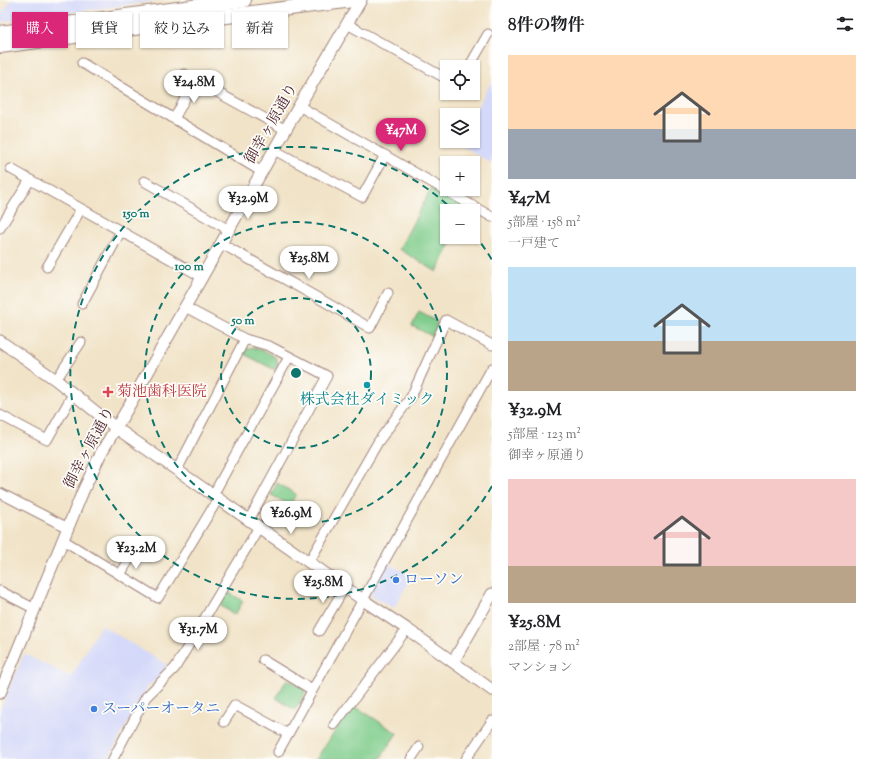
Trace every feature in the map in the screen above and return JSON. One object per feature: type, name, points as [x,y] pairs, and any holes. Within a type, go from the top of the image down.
[{"type":"highway","points":[[132,14],[198,3],[244,0]]},
{"type":"highway","points":[[132,29],[353,0]]},
{"type":"highway","points":[[0,29],[76,22]]},
{"type":"highway","points":[[0,33],[76,23]]},
{"type":"highway","points":[[0,46],[76,36]]},
{"type":"highway","points":[[0,52],[76,38]]},
{"type":"street","name":"御幸ヶ原通り","points":[[1,687],[35,609],[83,491],[101,454],[361,0]]},
{"type":"street","points":[[347,24],[440,75]]},
{"type":"street","points":[[473,60],[488,34]]},
{"type":"street","points":[[82,63],[262,172]]},
{"type":"street","points":[[184,74],[286,130]]},
{"type":"street","points":[[174,119],[195,80]]},
{"type":"street","points":[[299,106],[492,217]]},
{"type":"street","points":[[274,150],[362,197],[385,155]]},
{"type":"street","points":[[11,169],[202,277]]},
{"type":"street","points":[[0,228],[30,180]]},
{"type":"street","points":[[144,181],[229,230]]},
{"type":"street","points":[[47,267],[81,209]]},
{"type":"street","points":[[82,304],[121,231]]},
{"type":"street","points":[[222,244],[370,328],[388,293]]},
{"type":"street","points":[[185,307],[245,339],[269,346],[328,376],[249,520]]},
{"type":"street","points":[[309,562],[378,442],[411,397],[446,320],[492,345]]},
{"type":"street","points":[[177,470],[245,339]]},
{"type":"street","points":[[0,341],[56,380],[116,428],[492,690]]},
{"type":"street","points":[[56,380],[80,342]]},
{"type":"street","points":[[63,540],[158,598],[216,497],[289,357]]},
{"type":"street","points":[[278,752],[492,368]]},
{"type":"street","points":[[0,415],[47,440],[73,394]]},
{"type":"street","points":[[0,493],[68,528]]},
{"type":"street","points":[[113,759],[146,697],[175,668],[259,527]]},
{"type":"street","points":[[120,575],[133,553]]},
{"type":"street","points":[[319,631],[345,588]]},
{"type":"street","points":[[0,591],[35,609]]},
{"type":"street","points":[[453,662],[492,594]]},
{"type":"street","points":[[334,725],[406,629]]},
{"type":"street","points":[[263,660],[312,690]]},
{"type":"street","points":[[224,722],[235,705],[288,734]]},
{"type":"street","points":[[466,759],[492,721]]},
{"type":"street","points":[[411,759],[419,747]]},
{"type":"shaded area","points":[[11,0],[162,0],[68,13],[12,12],[12,20],[0,22],[0,16]]},
{"type":"shaded area","points":[[492,80],[492,164],[465,148],[480,148],[480,108],[477,108]]},
{"type":"shaded area","points":[[387,563],[412,576],[394,608],[370,595]]},
{"type":"shaded area","points":[[101,625],[167,665],[158,678],[148,686],[108,759],[0,759],[0,710],[24,654],[71,677]]},
{"type":"green space","points":[[432,187],[440,192],[440,196],[448,196],[462,204],[440,204],[440,244],[451,244],[437,272],[399,249]]},
{"type":"green space","points":[[419,312],[436,321],[438,329],[434,337],[412,326]]},
{"type":"green space","points":[[252,347],[267,352],[276,358],[278,363],[275,370],[244,354],[246,350]]},
{"type":"green space","points":[[277,483],[296,494],[290,505],[271,495]]},
{"type":"green space","points":[[226,591],[243,601],[235,615],[221,606],[219,602]]},
{"type":"green space","points":[[287,679],[303,688],[305,693],[295,710],[276,698]]},
{"type":"green space","points":[[353,705],[397,733],[380,759],[316,759]]},
{"type":"place","name":"株式会社ダイミック","points":[[367,385]]},
{"type":"place","name":"菊池歯科医院","points":[[108,392]]},
{"type":"place","name":"ローソン","points":[[396,580]]},
{"type":"place","name":"スーパーオータニ","points":[[94,709]]}]
